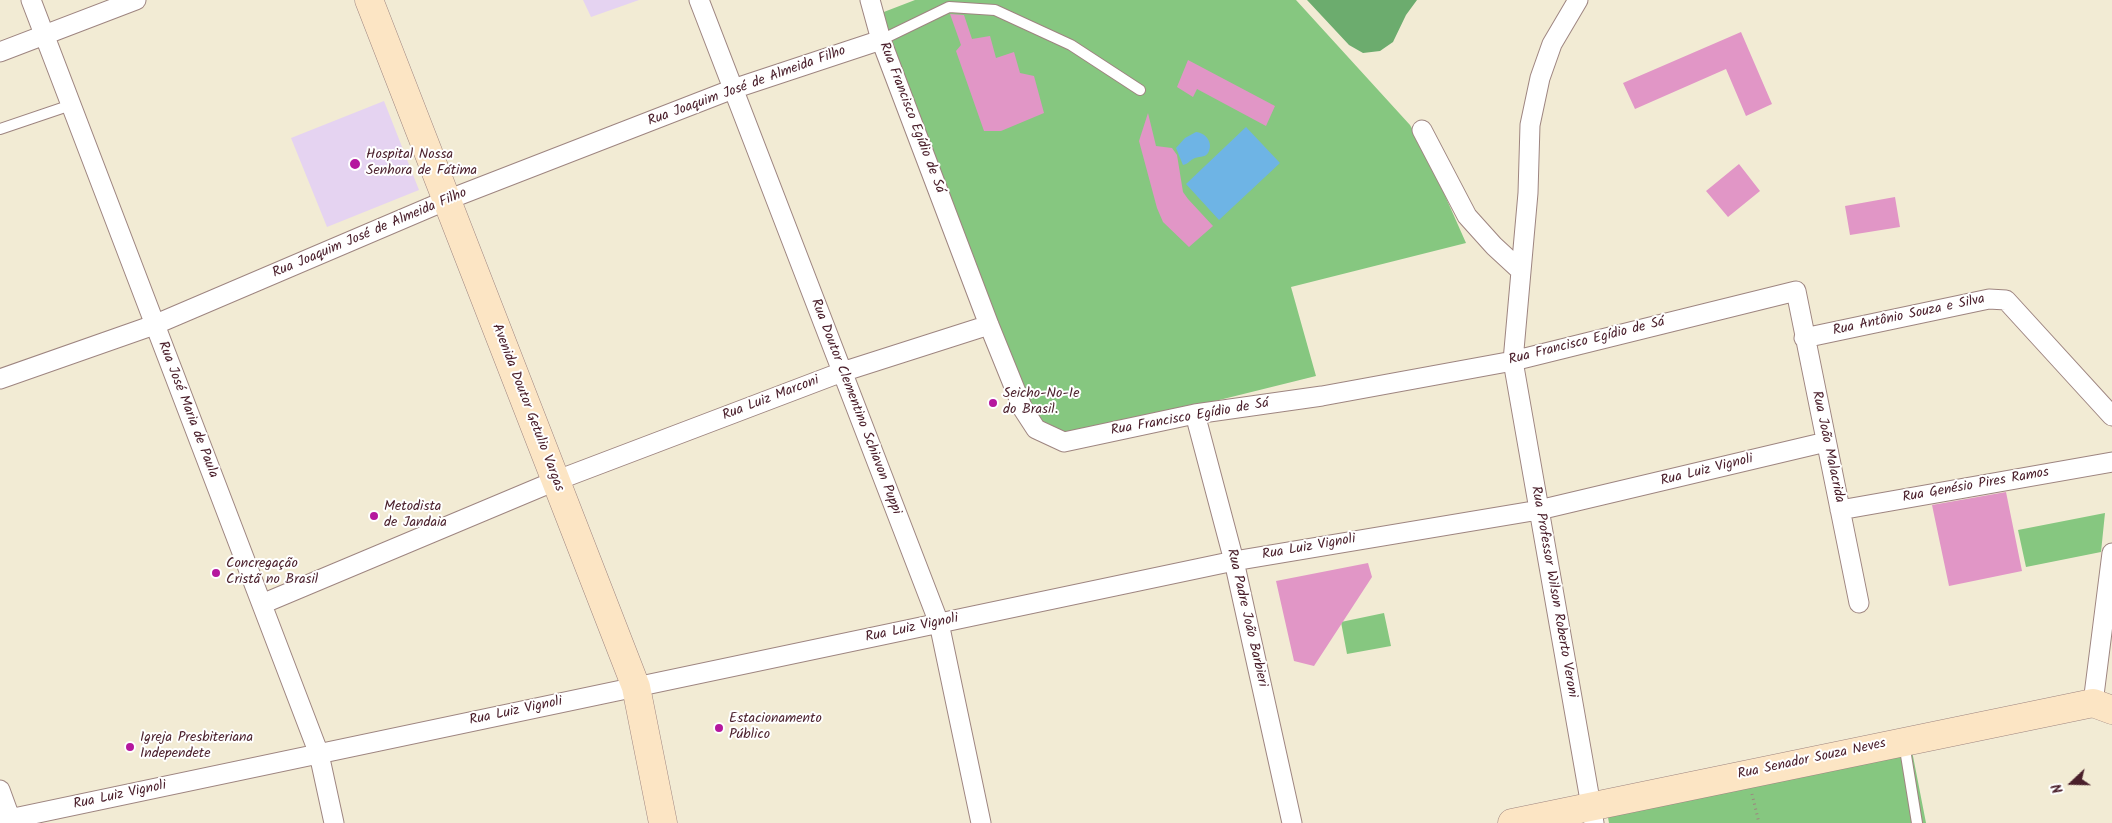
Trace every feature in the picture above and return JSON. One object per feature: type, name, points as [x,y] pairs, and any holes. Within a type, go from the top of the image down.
[{"type":"street","name":"Rua José Maria de Paula","points":[[31,0],[320,754],[334,823]]},
{"type":"street","points":[[0,52],[136,0]]},
{"type":"street","name":"Avenida Doutor Getulio Vargas","points":[[369,0],[636,687],[663,823]]},
{"type":"street","name":"Rua Doutor Clementino Schiavon Puppi","points":[[699,0],[939,623],[981,823]]},
{"type":"street","name":"Rua Francisco Egídio de Sá","points":[[871,0],[881,40],[989,326],[1023,409],[1036,430],[1064,442],[1195,414],[1322,396],[1513,361],[1796,291]]},
{"type":"street","name":"Rua Professor Wilson Roberto Veroni","points":[[1578,0],[1552,44],[1540,78],[1530,125],[1528,193],[1513,361],[1593,815]]},
{"type":"street","name":"Rua Joaquim José de Almeida Filho","points":[[0,379],[154,325],[447,200],[733,90],[881,40]]},
{"type":"street","points":[[1422,130],[1467,216],[1494,246],[1520,270]]},
{"type":"street","name":"Rua João Malacrida","points":[[1796,291],[1859,603]]},
{"type":"street","name":"Rua Antônio Souza e Silva","points":[[1804,338],[1989,299],[2006,300],[2112,416]]},
{"type":"street","name":"Rua Luiz Marconi","points":[[262,604],[556,480],[842,372],[989,326]]},
{"type":"street","name":"Rua Padre João Barbieri","points":[[1195,414],[1234,561],[1292,823]]},
{"type":"street","name":"Rua Luiz Vignoli","points":[[8,821],[1234,561],[1539,510],[1826,442]]},
{"type":"street","name":"Rua Genésio Pires Ramos","points":[[1840,510],[2112,462]]},
{"type":"street","points":[[2102,707],[2112,552]]},
{"type":"street","name":"Rua Senador Souza Neves","points":[[1512,823],[1593,815],[1747,773],[1903,742],[2102,707]]},
{"type":"street","points":[[0,790],[8,821]]},
{"type":"lane","points":[[881,40],[949,7],[995,10],[1071,45],[1140,90]]},
{"type":"lane","points":[[0,129],[71,105]]},
{"type":"lane","points":[[1903,742],[1917,823]]},
{"type":"path","points":[[1747,773],[1759,823]]},
{"type":"shaded area","points":[[583,0],[639,0],[591,17]]},
{"type":"shaded area","name":"Hospital Nossa Senhora de Fátima","points":[[384,101],[419,190],[327,227],[291,138]]},
{"type":"green space","points":[[915,0],[1296,0],[1410,125],[1431,164],[1466,243],[1291,287],[1316,376],[1070,437],[1040,424],[1026,403],[876,15]]},
{"type":"green space","points":[[1307,0],[1417,0],[1406,15],[1393,42],[1380,51],[1363,53],[1349,45]]},
{"type":"green space","points":[[2105,513],[2101,552],[2026,567],[2018,530]]},
{"type":"green space","points":[[1384,613],[1391,646],[1347,654],[1341,622]]},
{"type":"green space","points":[[1912,751],[1926,823],[1609,823],[1607,812]]},
{"type":"water","points":[[1246,127],[1280,163],[1219,220],[1186,184]]},
{"type":"water","points":[[1196,132],[1206,136],[1210,149],[1205,156],[1195,158],[1183,165],[1176,148],[1185,138]]},
{"type":"building","points":[[950,14],[964,15],[972,39],[990,36],[996,58],[1014,52],[1020,73],[1034,76],[1044,113],[1001,131],[984,131],[956,51],[961,45]]},
{"type":"building","points":[[1741,32],[1772,104],[1746,116],[1726,69],[1635,109],[1623,83]]},
{"type":"building","points":[[1188,60],[1275,106],[1266,126],[1197,89],[1193,97],[1177,87]]},
{"type":"building","points":[[1148,113],[1156,146],[1172,148],[1177,155],[1183,192],[1213,226],[1189,247],[1163,222],[1157,208],[1139,141]]},
{"type":"building","points":[[1739,164],[1760,191],[1728,217],[1706,191]]},
{"type":"building","points":[[1895,197],[1900,227],[1850,235],[1845,206]]},
{"type":"building","points":[[2006,492],[2022,571],[1949,586],[1932,505]]},
{"type":"building","points":[[1368,563],[1372,577],[1314,666],[1294,661],[1276,581]]},
{"type":"place","name":"Hospital Nossa Senhora de Fátima","points":[[355,164]]},
{"type":"place","name":"Seicho-No-Ie do Brasil.","points":[[993,403]]},
{"type":"place","name":"Metodista de Jandaia","points":[[374,516]]},
{"type":"place","name":"Concregação Cristã no Brasil","points":[[216,573]]},
{"type":"place","name":"Estacionamento Público","points":[[719,728]]},
{"type":"place","name":"Igreja Presbiteriana Independete","points":[[130,747]]}]
